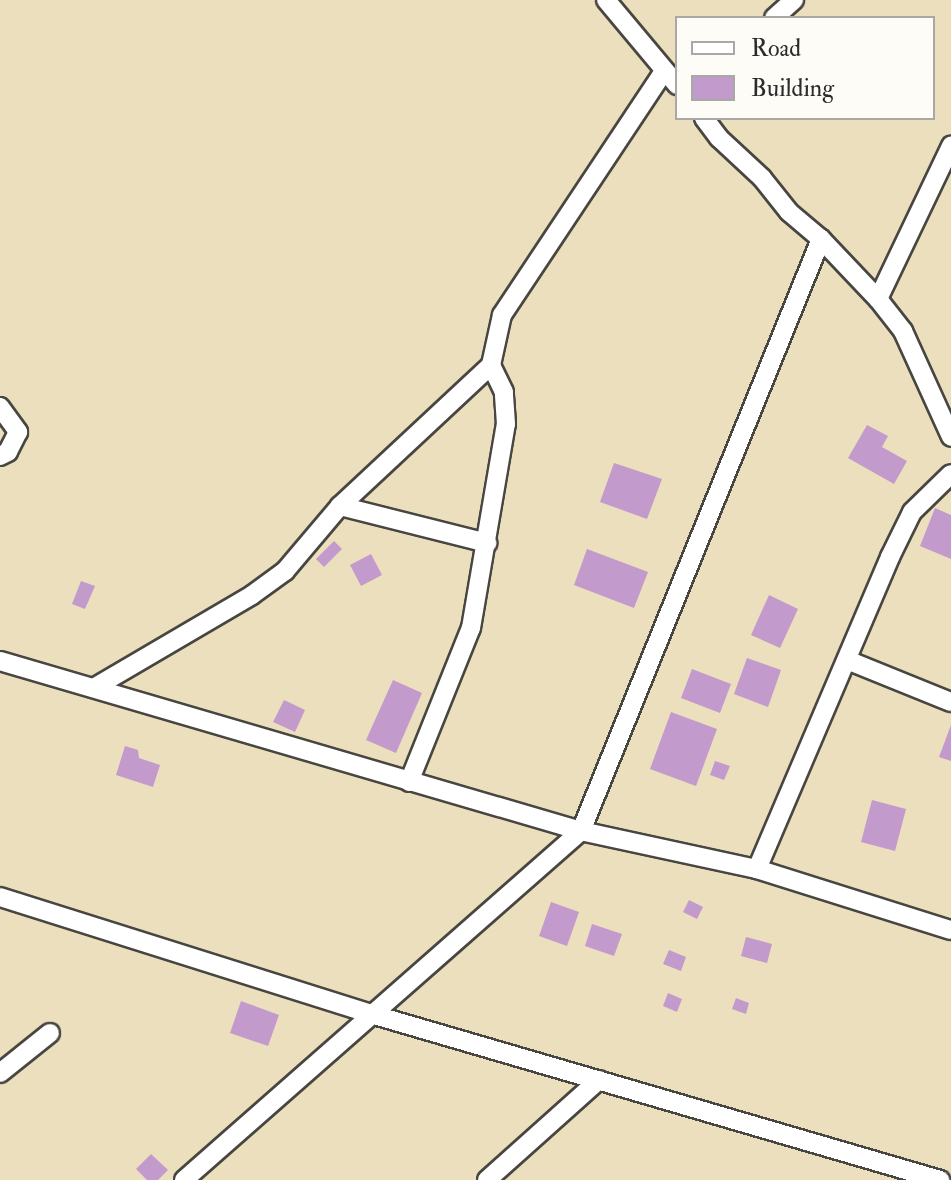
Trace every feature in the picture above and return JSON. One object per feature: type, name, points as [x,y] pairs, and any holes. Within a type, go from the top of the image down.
[{"type":"street","points":[[97,686],[252,595],[285,571],[340,506],[491,365],[502,315],[671,78],[606,0]]},
{"type":"street","points":[[776,16],[794,0]]},
{"type":"street","points":[[706,120],[719,138],[762,178],[789,212],[821,239],[878,299],[903,331],[951,437]]},
{"type":"street","points":[[878,299],[951,146]]},
{"type":"street","points":[[184,1180],[581,831],[821,239]]},
{"type":"street","points":[[409,782],[471,628],[506,424],[504,392],[491,365]]},
{"type":"street","points":[[0,407],[18,432],[8,452],[0,456]]},
{"type":"street","points":[[757,869],[912,512],[951,474]]},
{"type":"street","points":[[340,506],[487,543]]},
{"type":"street","points":[[847,660],[951,702]]},
{"type":"street","points":[[0,661],[97,686],[409,782],[581,831],[757,869],[951,930]]},
{"type":"street","points":[[0,897],[371,1014],[940,1180]]},
{"type":"street","points":[[0,1073],[50,1033]]},
{"type":"street","points":[[487,1180],[599,1080]]},
{"type":"building","points":[[867,425],[888,436],[882,447],[907,461],[894,484],[848,458]]},
{"type":"building","points":[[614,463],[662,479],[647,519],[600,502]]},
{"type":"building","points":[[935,508],[951,515],[951,559],[920,546]]},
{"type":"building","points":[[334,541],[342,549],[324,567],[316,559]]},
{"type":"building","points":[[587,549],[648,572],[634,608],[574,585]]},
{"type":"building","points":[[371,554],[382,575],[361,586],[350,565]]},
{"type":"building","points":[[81,581],[95,586],[85,609],[72,604]]},
{"type":"building","points":[[769,595],[798,609],[780,648],[751,635]]},
{"type":"building","points":[[747,658],[781,670],[768,707],[734,694]]},
{"type":"building","points":[[692,669],[731,684],[720,713],[681,698]]},
{"type":"building","points":[[393,680],[422,693],[396,753],[366,740]]},
{"type":"building","points":[[284,700],[305,710],[295,732],[273,722]]},
{"type":"building","points":[[671,712],[717,729],[696,786],[650,769]]},
{"type":"building","points":[[951,725],[951,761],[939,757]]},
{"type":"building","points":[[125,746],[138,750],[139,758],[160,765],[153,787],[116,775]]},
{"type":"building","points":[[715,761],[730,766],[724,780],[710,775]]},
{"type":"building","points":[[872,800],[906,809],[895,851],[861,842]]},
{"type":"building","points":[[689,900],[703,907],[697,919],[683,912]]},
{"type":"building","points":[[551,902],[579,912],[567,946],[539,936]]},
{"type":"building","points":[[592,924],[622,934],[614,956],[585,946]]},
{"type":"building","points":[[746,937],[772,944],[767,963],[741,956]]},
{"type":"building","points":[[669,950],[686,957],[681,971],[663,964]]},
{"type":"building","points":[[668,993],[682,999],[677,1012],[663,1006]]},
{"type":"building","points":[[736,998],[749,1003],[746,1014],[732,1009]]},
{"type":"building","points":[[241,1001],[279,1015],[268,1046],[230,1033]]},
{"type":"building","points":[[151,1154],[168,1170],[158,1180],[147,1180],[136,1169]]}]
